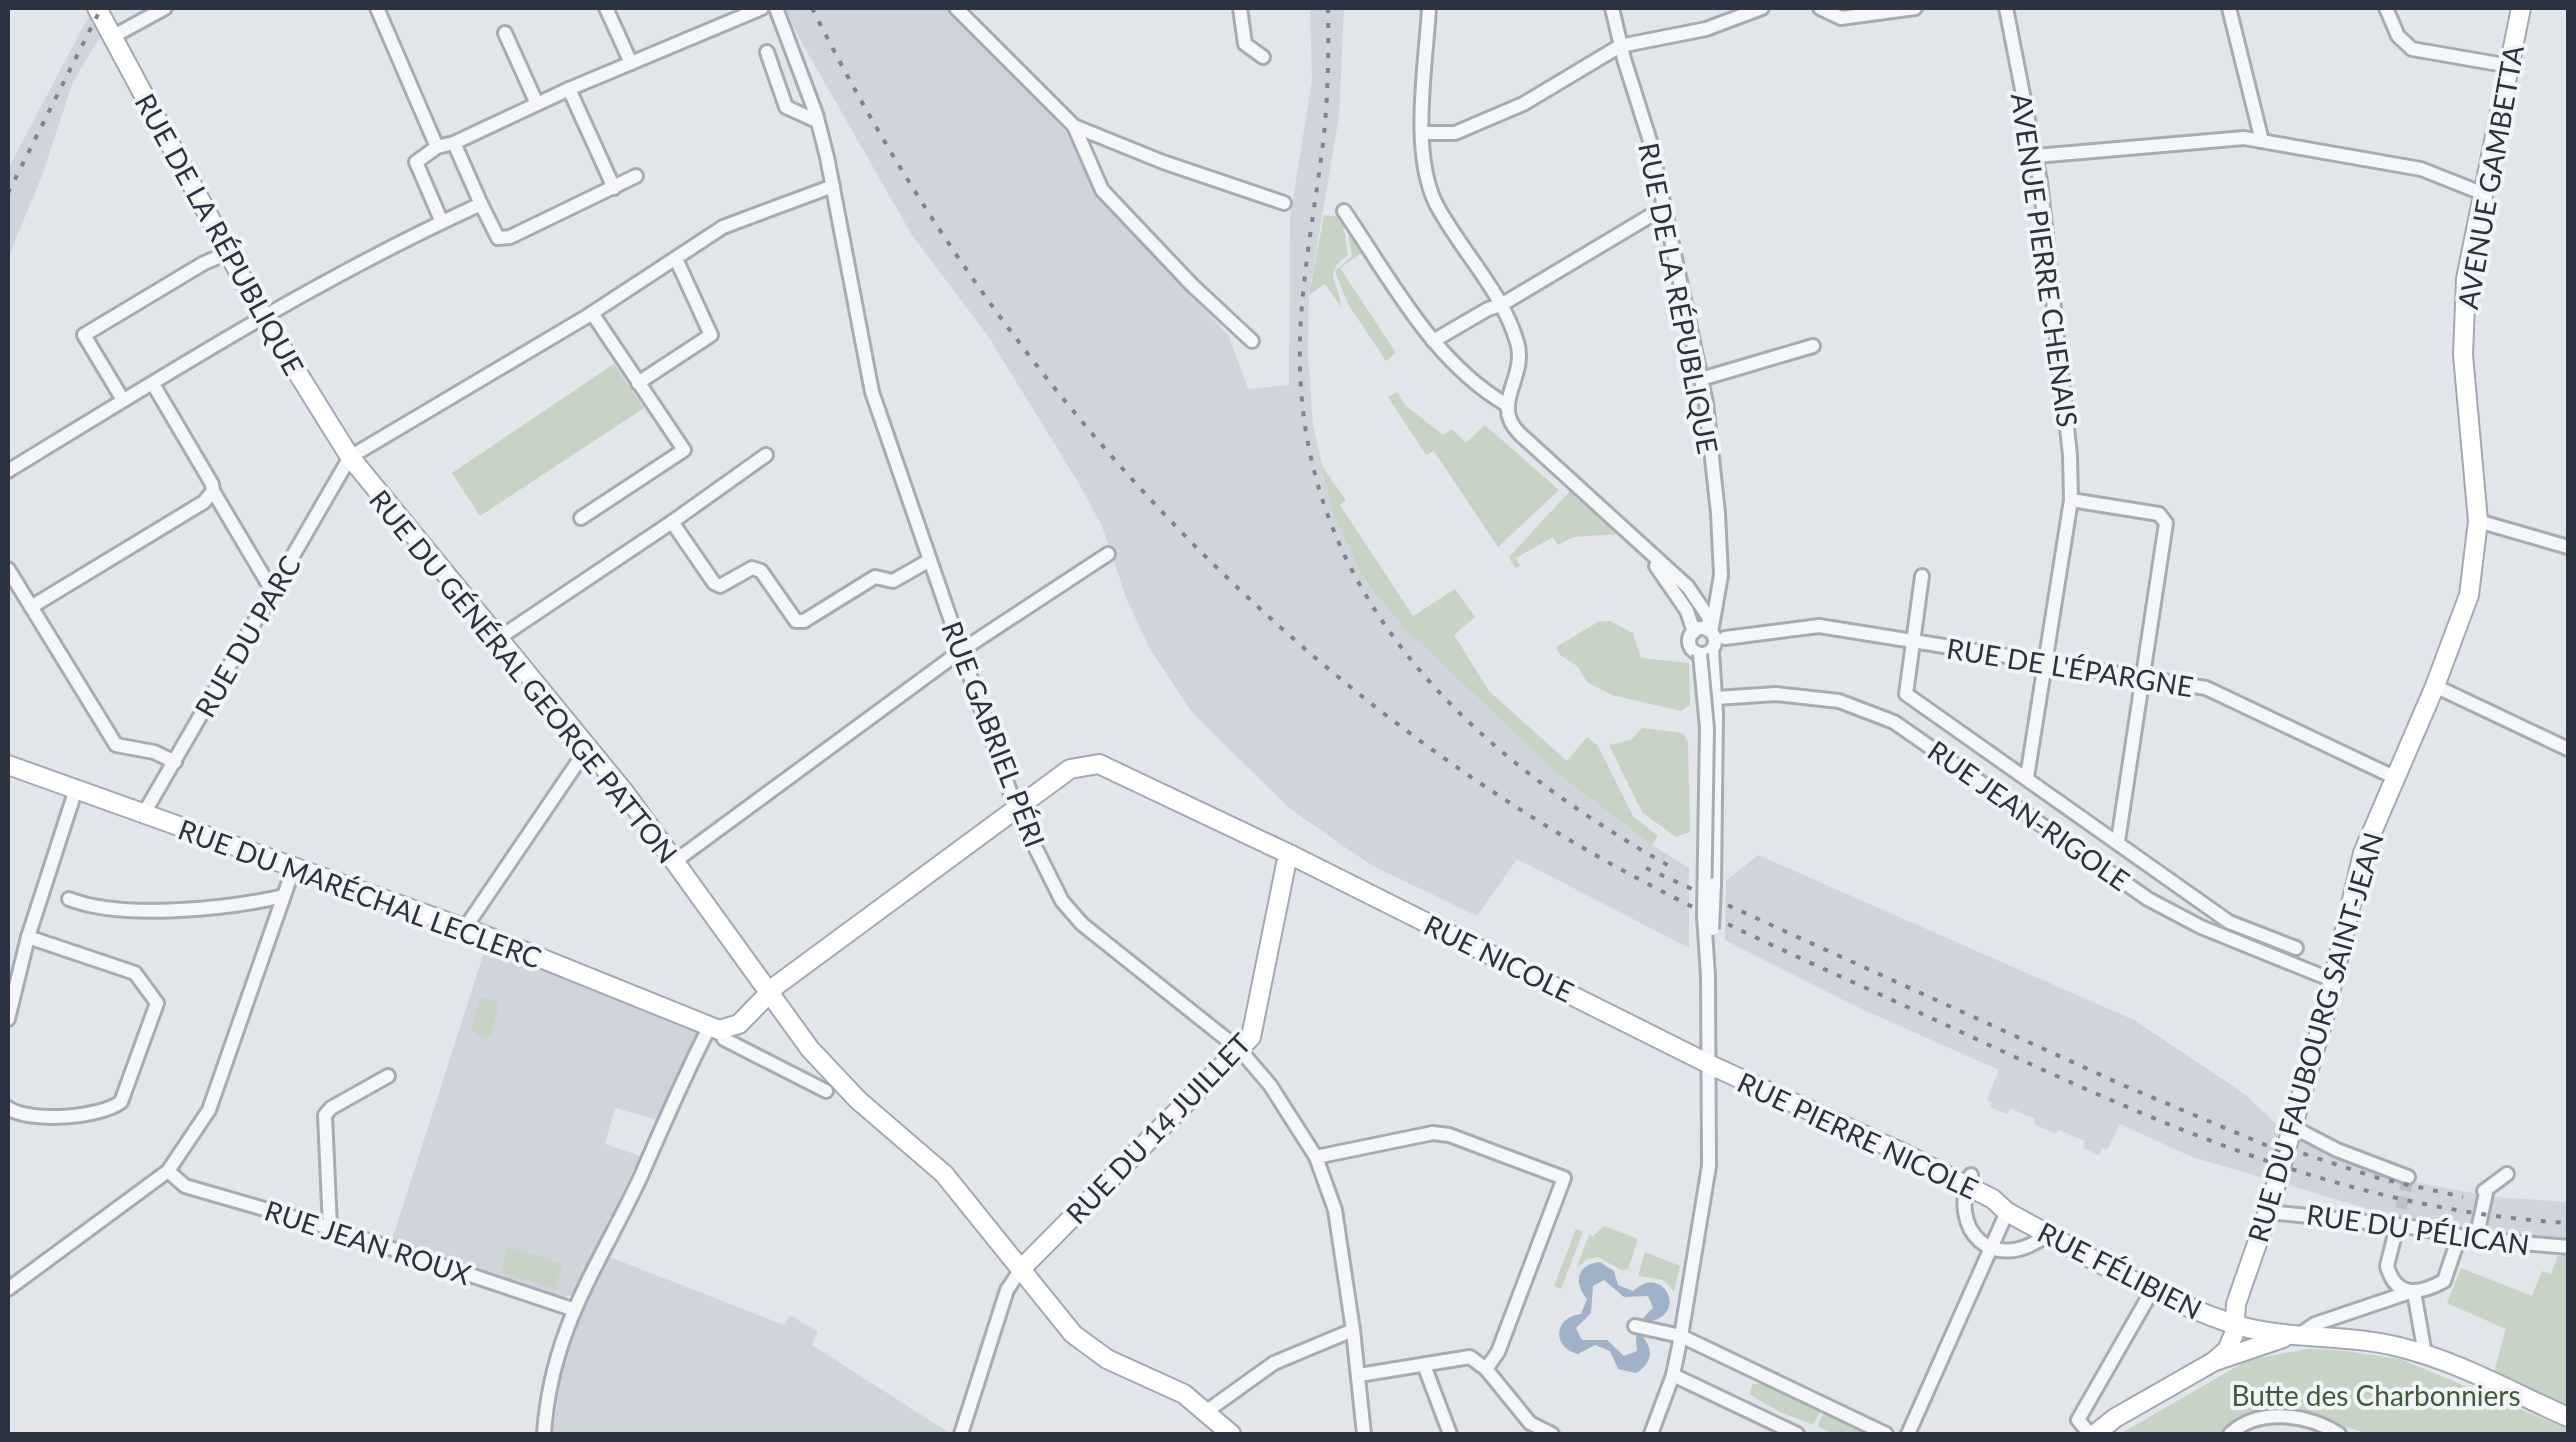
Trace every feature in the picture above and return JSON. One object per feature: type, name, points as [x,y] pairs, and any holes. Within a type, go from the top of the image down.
[{"type":"main road","name":"RUE DE LA RÉPUBLIQUE","points":[[97,8],[264,318],[350,458]]},
{"type":"main road","name":"AVENUE GAMBETTA","points":[[2472,466],[2464,336],[2466,279],[2521,8]]},
{"type":"main road","name":"RUE DU GÉNÉRAL GEORGE PATTON","points":[[350,458],[588,747],[827,1070],[944,1174],[1073,1334],[1107,1359],[1184,1394],[1231,1434]]},
{"type":"main road","name":"RUE DU FAUBOURG SAINT-JEAN","points":[[2212,1362],[2227,1350],[2236,1304],[2293,1128],[2363,853],[2436,686],[2469,595],[2478,521],[2472,466]]},
{"type":"main road","name":"RUE NICOLE","points":[[746,1018],[768,992],[1070,769],[1100,764],[1706,1062]]},
{"type":"main road","name":"RUE DU MARÉCHAL LECLERC","points":[[8,765],[465,928],[636,994],[714,1029]]},
{"type":"main road","name":"RUE DU 14 JUILLET","points":[[1021,1269],[1240,1050],[1254,1030],[1286,864],[1291,855]]},
{"type":"main road","points":[[714,1029],[739,1024],[746,1018],[782,1013]]},
{"type":"main road","name":"RUE PIERRE NICOLE","points":[[1706,1062],[1969,1180],[2006,1212]]},
{"type":"main road","name":"RUE FÉLIBIEN","points":[[2006,1212],[2168,1296],[2234,1324],[2294,1335]]},
{"type":"main road","points":[[2093,1434],[2212,1362],[2294,1335],[2344,1336],[2425,1354],[2568,1417]]},
{"type":"street","points":[[112,37],[165,8]]},
{"type":"street","points":[[378,8],[437,147]]},
{"type":"street","points":[[606,8],[631,63]]},
{"type":"street","points":[[446,219],[416,162],[437,147],[762,8]]},
{"type":"street","name":"RUE GABRIEL PÉRI","points":[[776,8],[818,121],[872,392],[1016,809],[1062,902],[1082,924],[1240,1050],[1270,1085],[1316,1157],[1335,1210],[1364,1431]]},
{"type":"street","points":[[956,8],[1074,126],[1102,190],[1192,285],[1252,340]]},
{"type":"street","points":[[1240,8],[1245,44],[1263,58]]},
{"type":"street","points":[[1429,8],[1422,132],[1425,172],[1437,204],[1501,305],[1519,346],[1519,369],[1507,405],[1507,418],[1688,587],[1709,618],[1716,698],[1714,884],[1706,1062],[1709,1166],[1682,1336],[1651,1434]]},
{"type":"street","name":"RUE DE LA RÉPUBLIQUE","points":[[1612,8],[1650,141],[1701,379],[1718,512],[1721,575],[1710,639]]},
{"type":"street","points":[[1422,132],[1454,133],[1524,104],[1620,46],[1706,29],[1762,8]]},
{"type":"street","points":[[1820,8],[1842,18],[1915,8]]},
{"type":"street","name":"AVENUE PIERRE CHENAIS","points":[[2006,8],[2036,156],[2070,454],[2071,500],[2027,777]]},
{"type":"street","points":[[2228,8],[2262,140]]},
{"type":"street","points":[[2386,8],[2398,36],[2412,49],[2510,66]]},
{"type":"street","points":[[505,33],[537,104]]},
{"type":"street","points":[[767,52],[786,107],[818,121]]},
{"type":"street","points":[[569,90],[614,188]]},
{"type":"street","points":[[1074,126],[1180,169],[1284,203]]},
{"type":"street","points":[[2036,156],[2244,138],[2421,169],[2484,194]]},
{"type":"street","points":[[454,142],[498,238],[510,237],[636,176]]},
{"type":"street","points":[[350,458],[592,314],[723,228],[832,186]]},
{"type":"street","points":[[8,471],[264,318],[481,204]]},
{"type":"street","points":[[1433,341],[1665,207]]},
{"type":"street","points":[[1344,212],[1433,341],[1479,389],[1507,405]]},
{"type":"street","points":[[124,400],[84,335],[228,252]]},
{"type":"street","points":[[638,383],[711,335],[676,259]]},
{"type":"street","points":[[582,518],[684,450],[592,314]]},
{"type":"street","points":[[1701,379],[1812,346]]},
{"type":"street","points":[[153,384],[273,592]]},
{"type":"street","points":[[499,638],[766,454]]},
{"type":"street","name":"RUE DU PARC","points":[[143,815],[350,458]]},
{"type":"street","points":[[31,607],[204,502],[213,491]]},
{"type":"street","points":[[2071,500],[2159,514],[2166,523],[2118,841]]},
{"type":"street","points":[[2478,521],[2568,547]]},
{"type":"street","points":[[672,522],[714,583],[727,585],[752,568],[761,570],[796,621],[804,621],[876,577],[893,581],[930,560]]},
{"type":"street","points":[[674,862],[962,650],[1108,554]]},
{"type":"street","points":[[8,569],[116,745],[154,752],[175,762]]},
{"type":"street","points":[[1922,576],[1906,694],[2229,922],[2296,948]]},
{"type":"street","name":"RUE DE L'ÉPARGNE","points":[[1710,639],[1819,626],[2206,688],[2396,778]]},
{"type":"street","points":[[1708,976],[1704,915],[1710,639]]},
{"type":"street","points":[[2436,686],[2568,749]]},
{"type":"street","name":"RUE JEAN-RIGOLE","points":[[1716,698],[1776,694],[1838,701],[1894,722],[2148,898],[2200,927],[2332,980]]},
{"type":"street","points":[[465,928],[588,747]]},
{"type":"street","points":[[8,1018],[28,937],[76,789]]},
{"type":"street","points":[[8,1289],[168,1171],[209,1110],[294,868]]},
{"type":"street","points":[[69,899],[91,908],[188,910],[250,904],[284,896]]},
{"type":"street","points":[[8,1108],[20,1115],[109,1111],[120,1102],[157,1003],[134,973],[28,937]]},
{"type":"street","points":[[544,1434],[555,1356],[572,1309],[714,1029],[724,1039],[826,1091]]},
{"type":"street","points":[[330,1228],[325,1115],[330,1108],[388,1076]]},
{"type":"street","points":[[2293,1128],[2408,1177]]},
{"type":"street","points":[[1316,1157],[1433,1133],[1449,1135],[1564,1178],[1498,1352],[1486,1369]]},
{"type":"street","name":"RUE JEAN ROUX","points":[[168,1171],[185,1186],[330,1228],[572,1309]]},
{"type":"street","points":[[2476,1239],[2484,1191],[2507,1174]]},
{"type":"street","points":[[1969,1180],[1967,1216],[1990,1250],[2027,1248],[2048,1234]]},
{"type":"street","points":[[1908,1434],[2006,1212]]},
{"type":"street","name":"RUE DU PÉLICAN","points":[[2268,1212],[2568,1248]]},
{"type":"street","points":[[2397,1226],[2387,1266],[2398,1288],[2411,1292]]},
{"type":"street","points":[[2294,1335],[2315,1324],[2444,1281],[2459,1236]]},
{"type":"street","points":[[960,1434],[1008,1290],[1021,1269]]},
{"type":"street","points":[[2411,1292],[2425,1354]]},
{"type":"street","points":[[2093,1434],[2078,1420],[2148,1296]]},
{"type":"street","points":[[1640,1328],[1682,1336],[1886,1434]]},
{"type":"street","points":[[1207,1411],[1274,1363],[1353,1330]]},
{"type":"street","points":[[1359,1375],[1470,1356],[1486,1369],[1530,1423],[1552,1434]]},
{"type":"street","points":[[1424,1365],[1450,1434]]},
{"type":"street","points":[[1672,1375],[1798,1434]]},
{"type":"street","points":[[2230,1434],[2253,1420],[2271,1417],[2301,1417],[2339,1434]]},
{"type":"shaded area","points":[[785,8],[947,8],[1064,128],[1101,197],[1229,336],[1248,389],[1289,385],[1290,218],[1312,80],[1310,8],[1344,8],[1339,116],[1309,294],[1313,426],[1335,518],[1362,576],[1403,627],[1559,775],[1689,868],[1689,948],[1517,859],[1477,916],[1371,865],[1289,808],[1191,711],[1150,649],[1127,600],[1102,526],[1078,482],[988,336],[912,235]]},
{"type":"shaded area","points":[[89,16],[100,37],[72,84],[43,173],[8,258],[8,169]]},
{"type":"shaded area","points":[[1758,855],[2136,1021],[2246,1095],[2284,1132],[2346,1160],[2415,1182],[2494,1197],[2568,1202],[2568,1242],[2488,1235],[2393,1216],[2192,1157],[2120,1124],[2107,1150],[2102,1148],[2099,1155],[2083,1148],[2085,1141],[2059,1130],[2056,1134],[2010,1108],[2007,1114],[1990,1107],[1992,1103],[1987,1100],[1999,1070],[1853,1005],[1725,940],[1726,881]]},
{"type":"shaded area","points":[[485,949],[586,981],[694,1027],[697,1035],[657,1120],[615,1108],[605,1144],[640,1156],[575,1293],[563,1298],[391,1243]]},
{"type":"shaded area","points":[[607,1256],[784,1325],[790,1315],[818,1332],[812,1345],[951,1434],[553,1434],[568,1346]]},
{"type":"green space","points":[[1324,215],[1342,217],[1348,255],[1333,274],[1341,307],[1325,284],[1309,295]]},
{"type":"green space","points":[[1348,232],[1362,253],[1340,268],[1396,353],[1386,361],[1348,304],[1335,271],[1352,256]]},
{"type":"green space","points":[[614,364],[644,408],[480,516],[452,473]]},
{"type":"green space","points":[[1397,392],[1405,405],[1443,435],[1452,429],[1466,443],[1485,425],[1559,490],[1498,547],[1434,451],[1426,455],[1388,397]]},
{"type":"green space","points":[[1321,465],[1346,500],[1340,505],[1413,616],[1455,589],[1475,617],[1454,635],[1489,691],[1567,761],[1587,737],[1598,746],[1633,816],[1658,836],[1652,845],[1559,775],[1403,627],[1362,576],[1335,518]]},
{"type":"green space","points":[[1570,491],[1617,534],[1573,537],[1558,545],[1553,537],[1516,558],[1520,566],[1515,568],[1509,557]]},
{"type":"green space","points":[[1610,621],[1633,633],[1641,658],[1689,663],[1690,705],[1681,711],[1612,695],[1587,682],[1577,666],[1560,655],[1556,647],[1598,622]]},
{"type":"green space","points":[[1642,728],[1683,733],[1688,742],[1690,832],[1676,837],[1642,812],[1609,745],[1631,740]]},
{"type":"green space","points":[[483,998],[498,1002],[499,1006],[486,1039],[471,1030]]},
{"type":"green space","points":[[1604,1226],[1638,1239],[1628,1269],[1623,1271],[1598,1257],[1587,1259],[1576,1269],[1589,1235]]},
{"type":"green space","points":[[1576,1229],[1583,1232],[1561,1289],[1554,1286]]},
{"type":"green space","points":[[508,1247],[563,1264],[555,1289],[500,1272]]},
{"type":"green space","points":[[1645,1252],[1680,1266],[1674,1291],[1663,1280],[1638,1276]]},
{"type":"green space","points":[[2558,1256],[2568,1256],[2568,1405],[2494,1372],[2506,1329],[2447,1303],[2461,1268],[2532,1296],[2542,1271],[2551,1274]]},
{"type":"green space","name":"Butte des Charbonniers","points":[[2307,1349],[2400,1359],[2568,1429],[2568,1434],[2369,1434],[2298,1412],[2227,1434],[2120,1434],[2248,1360]]},
{"type":"green space","points":[[1753,1384],[1766,1384],[1820,1412],[1813,1425],[1749,1394]]},
{"type":"green space","points":[[1824,1413],[1861,1434],[1835,1434],[1817,1426]]},
{"type":"water","points":[[1600,1262],[1614,1271],[1618,1285],[1633,1291],[1654,1283],[1668,1293],[1668,1310],[1648,1322],[1642,1336],[1650,1356],[1636,1373],[1618,1369],[1610,1351],[1595,1345],[1578,1354],[1560,1339],[1565,1321],[1581,1314],[1587,1299],[1580,1287],[1580,1275]],"holes":[[[1604,1280],[1624,1297],[1648,1296],[1653,1308],[1638,1327],[1637,1351],[1624,1356],[1607,1340],[1582,1340],[1576,1328],[1591,1313],[1593,1286]]]},
{"type":"tunnel","points":[[2397,1226],[2408,1177]]},
{"type":"railway","points":[[8,193],[101,8]]},
{"type":"railway","points":[[812,8],[881,135],[959,258],[1044,375],[1137,485],[1238,588],[1347,684],[1462,771],[1585,849],[1673,897],[2172,1126],[2325,1179],[2403,1200],[2568,1223]]},
{"type":"railway","points":[[1328,8],[1325,121],[1300,339],[1306,429],[1326,511],[1361,586],[1406,654],[1462,716],[1526,771],[1596,822],[1671,867]]},
{"type":"railway","points":[[1646,868],[2125,1086],[2299,1159]]},
{"type":"railway","points":[[2289,1149],[2378,1178],[2463,1197]]}]
